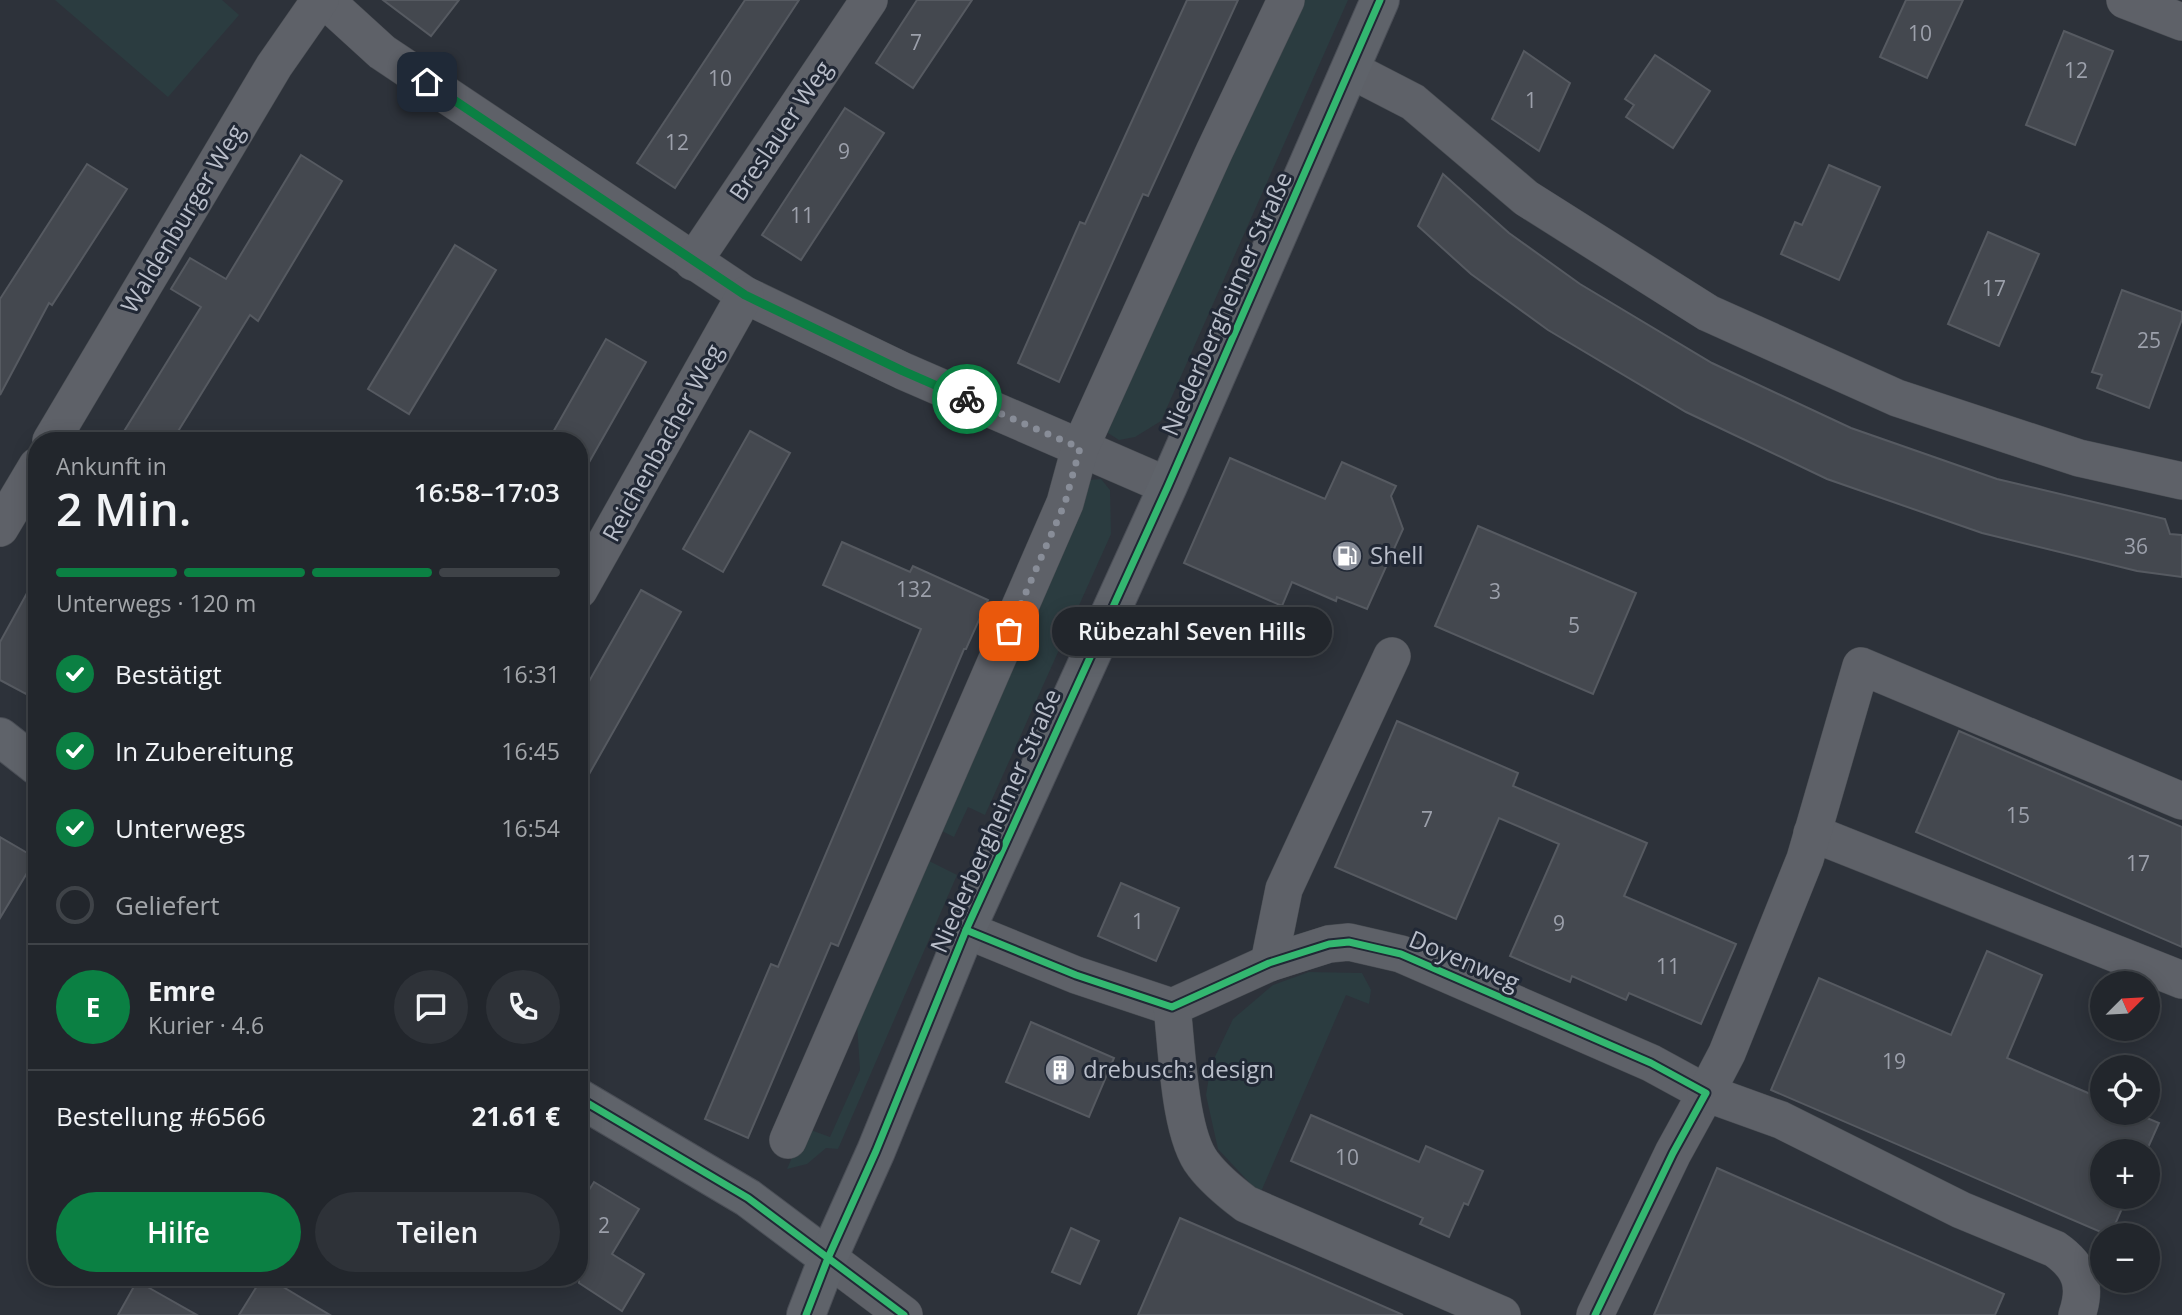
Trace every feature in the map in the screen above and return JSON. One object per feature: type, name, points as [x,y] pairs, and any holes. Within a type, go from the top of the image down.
[{"type":"main road","name":"Niederbergheimer Straße","points":[[806,1315],[966,930],[1168,485],[1380,0]]},
{"type":"main road","points":[[0,737],[28,759]]},
{"type":"main road","points":[[588,1103],[748,1198],[828,1258]]},
{"type":"street","points":[[322,0],[382,52],[745,295],[903,371],[1168,485]]},
{"type":"street","name":"Waldenburger Weg","points":[[56,432],[274,66],[322,0]]},
{"type":"street","name":"Breslauer Weg","points":[[693,262],[869,0]]},
{"type":"street","points":[[788,1140],[1065,503],[1080,448],[1286,0]]},
{"type":"street","points":[[2125,0],[2182,22]]},
{"type":"street","points":[[1351,70],[1413,102],[1526,198],[1708,313],[1897,398],[2079,458],[2182,481]]},
{"type":"street","name":"Reichenbacher Weg","points":[[588,574],[745,295]]},
{"type":"street","points":[[0,528],[28,481]]},
{"type":"street","points":[[1269,963],[1284,889],[1392,656]]},
{"type":"street","points":[[1595,1315],[1673,1153],[1727,1054],[1805,859],[1861,666],[2182,801]]},
{"type":"street","points":[[1812,833],[2182,980]]},
{"type":"street","points":[[966,930],[1076,975],[1172,1007],[1185,1123],[1190,1142],[1201,1163],[1224,1187],[1246,1204],[1502,1315]]},
{"type":"street","name":"Doyenweg","points":[[1172,1007],[1269,963],[1329,944],[1349,942],[1401,954],[1651,1063],[1706,1093],[1781,1120],[1961,1210],[2055,1249],[2069,1258],[2078,1274],[2083,1295],[2077,1315]]},
{"type":"street","points":[[828,1258],[904,1315]]},
{"type":"shaded area","points":[[55,0],[222,0],[239,15],[168,97]]},
{"type":"shaded area","points":[[1300,0],[1348,0],[1161,421],[1135,437],[1119,440],[1108,433],[1109,418]]},
{"type":"shaded area","points":[[1101,479],[1110,490],[1111,534],[985,815],[968,807],[954,837],[936,828],[1089,480]]},
{"type":"shaded area","points":[[923,858],[957,875],[838,1149],[826,1148],[807,1164],[787,1169],[805,1128],[830,1137],[860,1070],[857,1023]]},
{"type":"shaded area","points":[[1309,972],[1362,973],[1371,990],[1369,1004],[1346,995],[1260,1194],[1218,1149],[1206,1095],[1211,1065],[1233,1019],[1273,985]]},
{"type":"building","points":[[383,0],[459,0],[431,36]]},
{"type":"building","points":[[745,0],[799,0],[675,188],[637,163]]},
{"type":"building","points":[[917,0],[972,0],[913,88],[876,63]]},
{"type":"building","points":[[1187,0],[1238,0],[1148,196],[1143,194],[1059,382],[1018,363],[1080,222],[1085,224]]},
{"type":"building","points":[[1906,0],[1963,0],[1927,78],[1880,57]]},
{"type":"building","points":[[2064,31],[2113,51],[2075,145],[2026,125]]},
{"type":"building","points":[[1524,51],[1570,83],[1539,151],[1492,119]]},
{"type":"building","points":[[1655,55],[1710,91],[1673,148],[1626,117],[1634,105],[1625,99]]},
{"type":"building","points":[[845,108],[884,133],[801,260],[762,235]]},
{"type":"building","points":[[301,155],[342,181],[258,321],[250,315],[178,432],[124,432],[201,307],[171,289],[190,258],[226,279]]},
{"type":"building","points":[[87,164],[127,189],[52,305],[49,303],[0,395],[0,299]]},
{"type":"building","points":[[1829,165],[1880,187],[1839,280],[1781,254],[1795,222],[1802,225]]},
{"type":"building","points":[[1443,174],[1509,233],[1580,284],[1712,363],[1851,428],[1997,479],[2165,519],[2170,534],[2182,535],[2182,577],[2137,571],[1982,533],[1827,479],[1686,412],[1548,330],[1471,274],[1418,226]]},
{"type":"building","points":[[1988,232],[2039,254],[1999,346],[1948,324]]},
{"type":"building","points":[[455,245],[496,270],[409,414],[368,389]]},
{"type":"building","points":[[2122,290],[2182,312],[2182,319],[2149,408],[2097,388],[2102,375],[2092,372]]},
{"type":"building","points":[[606,339],[646,362],[588,464],[588,432],[553,432]]},
{"type":"building","points":[[750,431],[790,453],[723,572],[683,549]]},
{"type":"building","points":[[1230,458],[1325,499],[1342,462],[1396,486],[1391,496],[1403,529],[1367,609],[1337,597],[1336,601],[1292,582],[1282,606],[1184,563]]},
{"type":"building","points":[[1478,526],[1636,593],[1593,694],[1435,626]]},
{"type":"building","points":[[842,542],[910,572],[913,566],[988,600],[964,649],[838,946],[831,943],[748,1138],[705,1119],[771,964],[778,967],[921,629],[823,585]]},
{"type":"building","points":[[641,590],[681,612],[588,776],[588,683]]},
{"type":"building","points":[[28,591],[26,694],[0,680],[0,642]]},
{"type":"building","points":[[1397,721],[1518,773],[1513,786],[1647,843],[1624,896],[1736,944],[1701,1024],[1629,993],[1626,1000],[1572,976],[1570,982],[1510,956],[1559,844],[1499,818],[1456,919],[1335,867]]},
{"type":"building","points":[[1959,731],[2182,827],[2182,947],[1916,832]]},
{"type":"building","points":[[0,837],[28,853],[28,871],[0,918]]},
{"type":"building","points":[[1121,883],[1179,908],[1156,961],[1098,936]]},
{"type":"building","points":[[1987,951],[2042,975],[2007,1058],[2090,1094],[2090,1125],[2158,1125],[2152,1139],[2090,1139],[2090,1209],[2122,1209],[2116,1223],[2090,1223],[2090,1227],[1771,1090],[1819,978],[1951,1035]]},
{"type":"building","name":"drebusch: design","points":[[1031,1022],[1114,1058],[1089,1117],[1006,1082]]},
{"type":"building","points":[[1311,1115],[1419,1162],[1426,1146],[1483,1171],[1468,1205],[1464,1203],[1449,1237],[1420,1224],[1423,1218],[1291,1161]]},
{"type":"building","points":[[1717,1168],[2004,1294],[1995,1315],[1654,1315]]},
{"type":"building","points":[[594,1182],[639,1209],[612,1254],[644,1274],[622,1311],[584,1286],[588,1286],[588,1192]]},
{"type":"building","points":[[1180,1218],[1296,1268],[1403,1315],[1138,1315]]},
{"type":"building","points":[[1071,1228],[1099,1241],[1080,1284],[1052,1272]]},
{"type":"building","points":[[134,1286],[146,1286],[197,1315],[118,1315]]},
{"type":"building","points":[[257,1286],[281,1286],[330,1315],[239,1315]]},
{"type":"cycle path","points":[[806,1315],[966,930],[1168,486],[1380,0]]},
{"type":"cycle path","points":[[966,930],[1076,975],[1172,1007],[1269,963],[1329,944],[1349,942],[1401,954],[1651,1063],[1706,1093],[1673,1153],[1595,1315]]},
{"type":"cycle path","points":[[588,1103],[748,1198],[904,1315]]},
{"type":"way so far","points":[[967,399],[1080,448],[1065,503],[1009,631]]},
{"type":"place","name":"Shell","points":[[1347,556]]},
{"type":"place","name":"Rübezahl Seven Hills","points":[[1009,631]]},
{"type":"place","name":"drebusch: design","points":[[1060,1070]]},
{"type":"route","points":[[427,82],[745,295],[967,399]]}]
